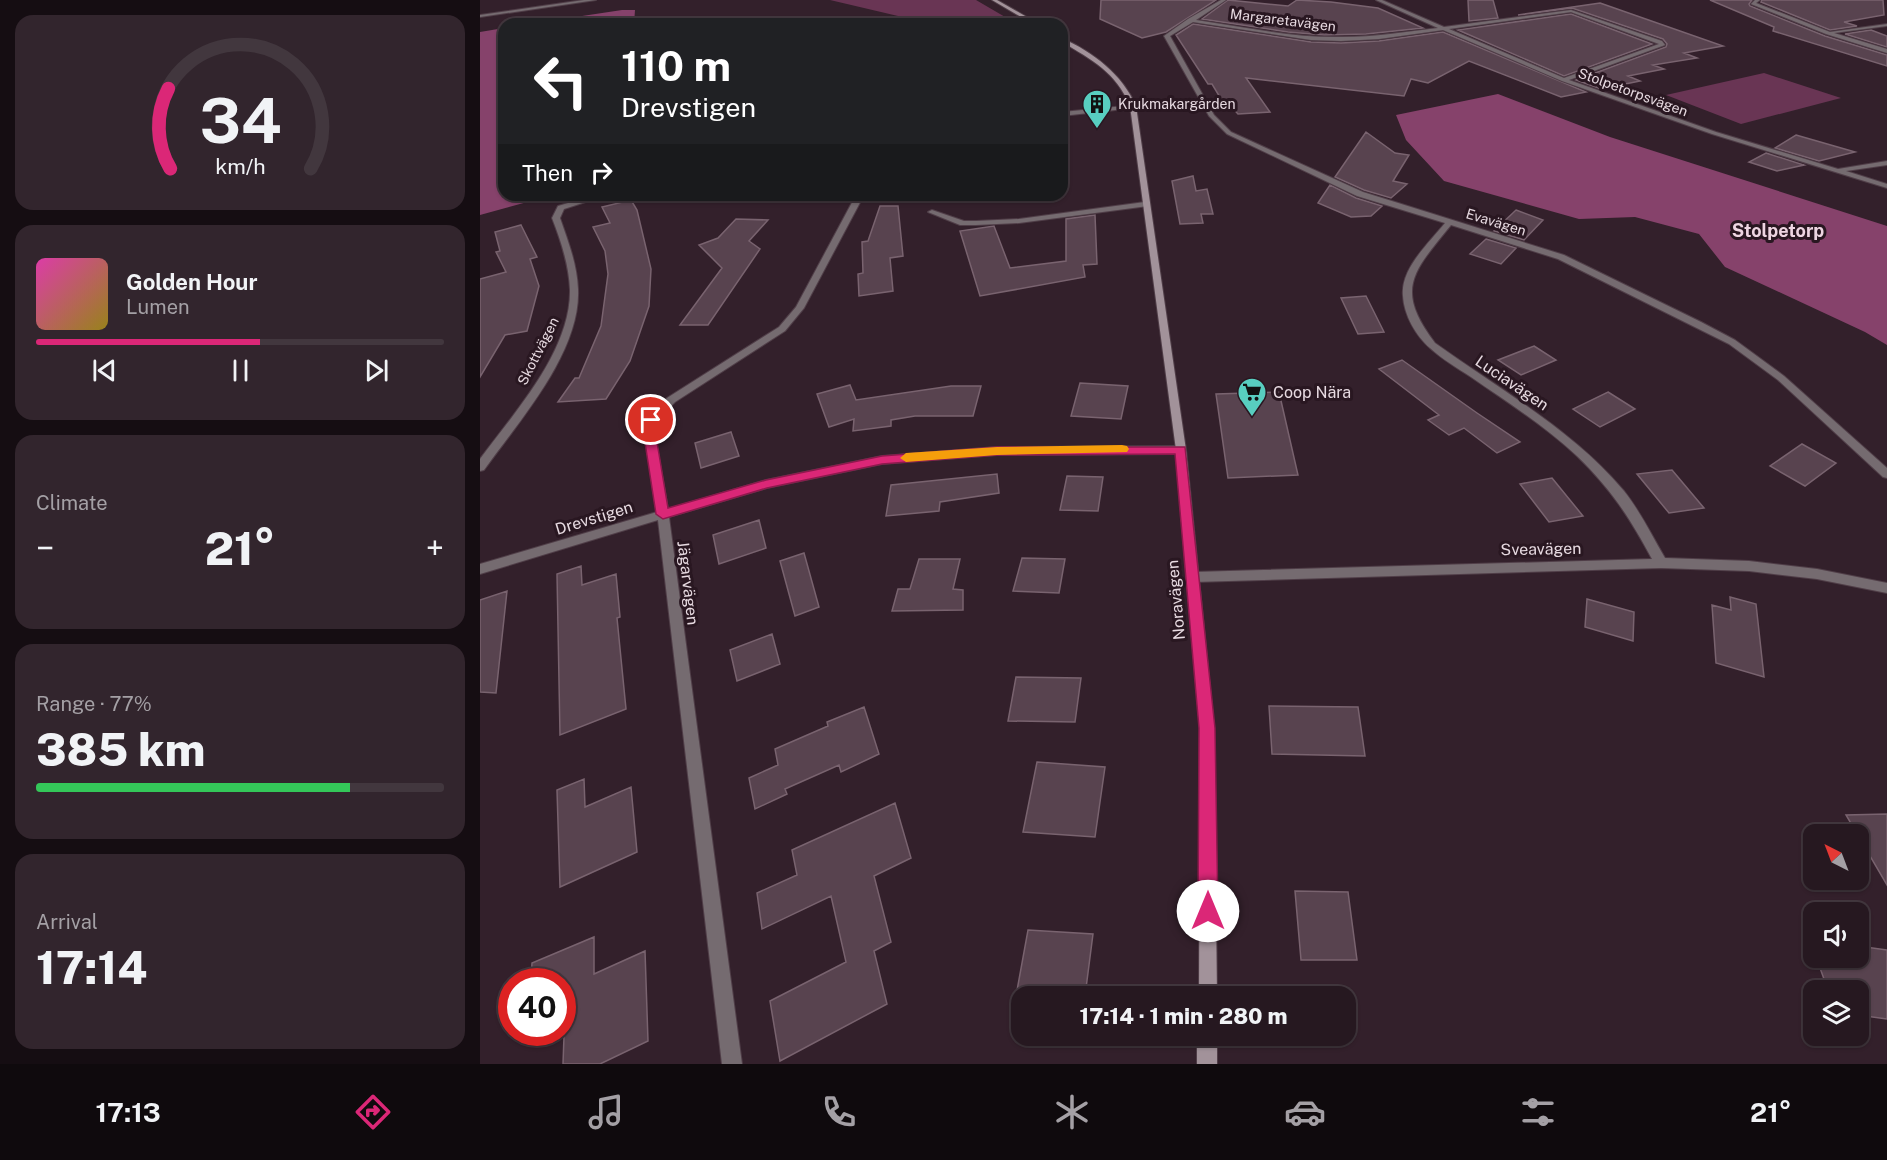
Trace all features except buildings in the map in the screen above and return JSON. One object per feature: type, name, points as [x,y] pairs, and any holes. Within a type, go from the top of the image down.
[{"type":"street","points":[[480,16],[594,0]]},
{"type":"street","points":[[994,0],[1027,18]]},
{"type":"street","name":"Evavägen","points":[[1224,0],[1167,36],[1168,42],[1212,116],[1228,133],[1360,194],[1561,257],[1732,342],[1781,378],[1887,474]]},
{"type":"street","name":"Stolpetorpsvägen","points":[[1378,0],[1564,80],[1714,133],[1887,186]]},
{"type":"street","points":[[1758,0],[1754,3],[1828,33],[1887,51]]},
{"type":"street","name":"Margaretavägen","points":[[1190,20],[1328,39],[1358,39],[1571,11],[1660,42],[1662,45],[1564,80]]},
{"type":"street","points":[[1828,33],[1887,25]]},
{"type":"street","name":"Noravägen","points":[[1068,44],[1115,74],[1129,94],[1133,106],[1181,450],[1207,728],[1208,986]]},
{"type":"street","points":[[1068,113],[1133,106]]},
{"type":"street","points":[[1836,171],[1887,164]]},
{"type":"street","name":"Skottvägen","points":[[480,467],[545,372],[572,312],[573,282],[569,253],[556,218],[561,208],[584,201]]},
{"type":"street","name":"Jägarvägen","points":[[732,1064],[663,514],[650,436],[651,420],[671,400],[782,329],[800,308],[857,201]]},
{"type":"street","points":[[932,212],[963,223],[976,223],[1019,220],[1145,204]]},
{"type":"street","name":"Luciavägen","points":[[1450,222],[1415,266],[1407,281],[1408,309],[1416,327],[1432,345],[1557,432],[1585,457],[1622,497],[1660,563]]},
{"type":"street","name":"Drevstigen","points":[[480,569],[766,484],[882,460],[997,451],[1181,450]]},
{"type":"street","name":"Sveavägen","points":[[1194,577],[1660,563],[1749,566],[1817,574],[1887,588]]},
{"type":"street","points":[[1208,1046],[1208,1064]]},
{"type":"shaded area","points":[[830,0],[976,0],[1007,18],[906,18]]},
{"type":"shaded area","points":[[622,10],[635,10],[634,18],[569,18]]},
{"type":"shaded area","points":[[498,29],[498,201],[531,201],[480,215],[480,32]]},
{"type":"shaded area","points":[[1764,73],[1841,98],[1741,124],[1666,95]]},
{"type":"shaded area","points":[[1498,94],[1610,137],[1887,226],[1887,345],[1865,332],[1725,267],[1699,234],[1635,217],[1579,219],[1444,181],[1406,140],[1396,115]]},
{"type":"slow traffic","points":[[906,458],[997,451],[1122,449]]},
{"type":"place","name":"Krukmakargården","points":[[1097,130]]},
{"type":"place","name":"Coop Nära","points":[[1252,418]]},
{"type":"district","name":"Stolpetorp","points":[[1778,230]]},
{"type":"route","points":[[651,420],[650,436],[663,514],[766,484],[882,460],[997,451],[1181,450],[1207,728],[1208,911]]}]
